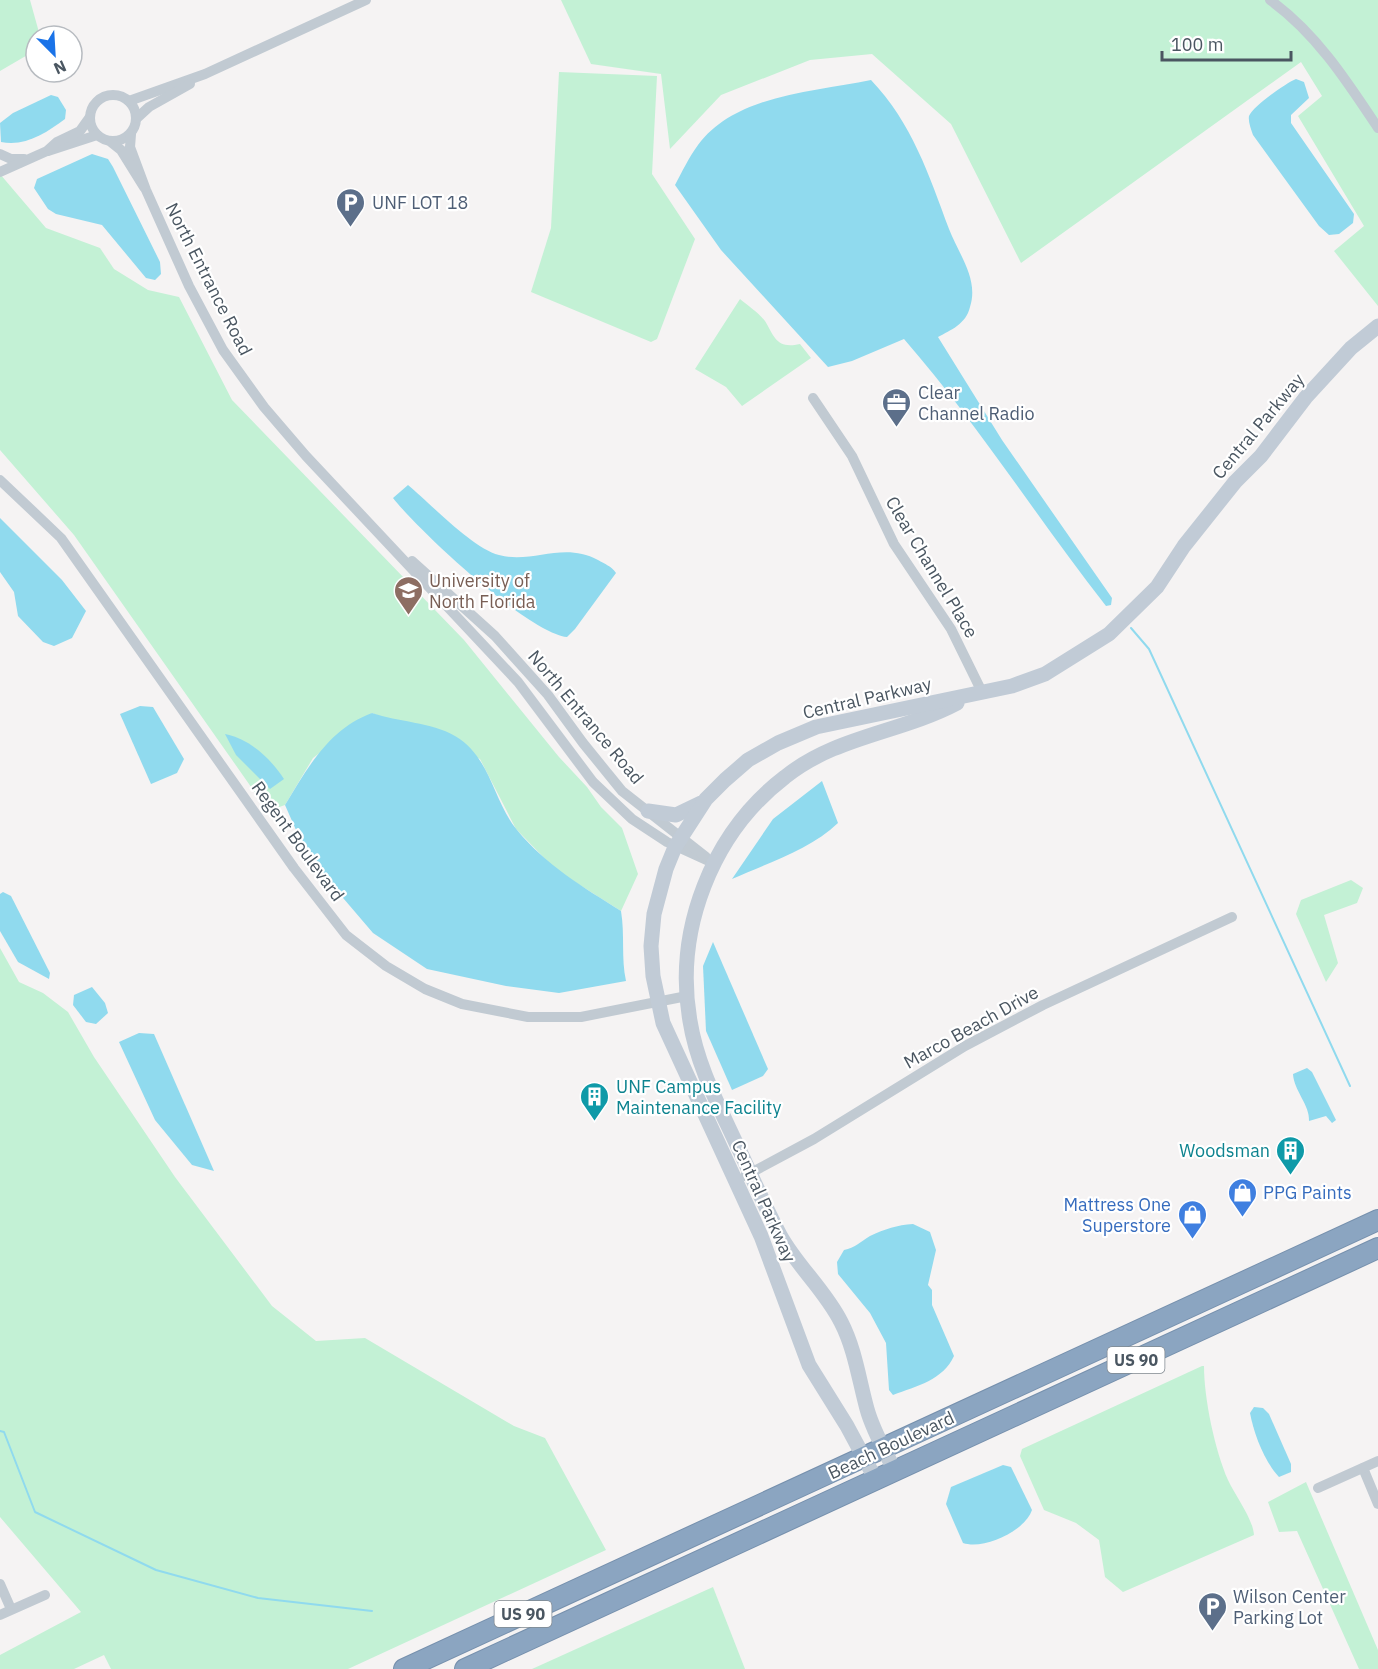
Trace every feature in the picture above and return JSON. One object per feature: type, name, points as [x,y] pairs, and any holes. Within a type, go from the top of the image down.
[{"type":"highway","name":"Beach Boulevard","points":[[404,1669],[1378,1220]]},
{"type":"highway","name":"US 90","points":[[465,1669],[1378,1248]]},
{"type":"highway","points":[[642,1559],[656,1573],[667,1576]]},
{"type":"highway","points":[[624,1596],[639,1578],[642,1559]]},
{"type":"street","points":[[129,101],[205,74],[366,0]]},
{"type":"street","points":[[1270,0],[1287,12],[1316,41],[1378,128]]},
{"type":"street","points":[[146,190],[130,147],[131,134],[137,118],[149,108],[205,74]]},
{"type":"street","points":[[0,172],[47,151],[57,142],[80,132],[94,105],[104,97],[116,95],[129,101],[137,118]]},
{"type":"street","points":[[90,116],[91,126],[97,135],[121,150],[146,190]]},
{"type":"street","points":[[111,142],[125,139],[131,134]]},
{"type":"street","points":[[47,151],[58,150],[78,140],[97,135]]},
{"type":"street","points":[[0,154],[11,159],[30,159]]},
{"type":"street","name":"North Entrance Road","points":[[146,190],[189,286],[236,369],[278,425],[520,685],[593,782],[632,819],[713,862]]},
{"type":"street","name":"Central Parkway","points":[[876,1480],[809,1365],[761,1236],[671,1044],[657,1001],[651,945],[654,915],[666,869],[678,842],[706,799],[748,760],[778,743],[816,727],[978,694],[1045,674],[1109,633],[1157,588],[1184,546],[1235,483],[1261,456],[1306,397],[1351,348],[1378,326]]},
{"type":"street","name":"Clear Channel Place","points":[[813,398],[852,456],[894,544],[951,629],[968,659],[978,694]]},
{"type":"street","name":"Regent Boulevard","points":[[0,480],[61,538],[294,868],[354,941],[386,966],[425,989],[462,1004],[498,1013],[528,1017],[582,1017],[687,996]]},
{"type":"street","name":"North Entrance Road","points":[[388,542],[435,580],[520,663],[548,694],[622,791],[648,811],[678,842]]},
{"type":"street","points":[[520,663],[518,669],[520,685]]},
{"type":"street","name":"Central Parkway","points":[[895,1471],[868,1412],[852,1346],[841,1320],[781,1237],[701,1066],[690,1021],[686,964],[690,934],[698,903],[713,862],[746,813],[766,792],[802,764],[843,743],[931,717],[978,694]]},
{"type":"street","points":[[648,811],[668,816],[676,815],[706,799]]},
{"type":"street","name":"Marco Beach Drive","points":[[734,1182],[814,1139],[964,1046],[1042,1005],[1232,917]]},
{"type":"street","points":[[1318,1488],[1378,1461]]},
{"type":"street","points":[[1363,1468],[1378,1504]]},
{"type":"street","points":[[0,1584],[11,1609]]},
{"type":"street","points":[[0,1615],[45,1595]]},
{"type":"green space","points":[[0,0],[30,0],[37,24],[24,24],[24,57],[0,71]]},
{"type":"green space","points":[[561,0],[1378,0],[1378,306],[1334,251],[1364,226],[1298,116],[1322,96],[1301,62],[1021,263],[951,124],[872,54],[810,60],[721,95],[670,149],[661,74],[591,64]]},
{"type":"green space","points":[[559,72],[657,76],[652,174],[695,239],[657,339],[651,342],[531,292],[551,228]]},
{"type":"green space","points":[[0,174],[46,228],[100,248],[114,269],[148,290],[179,297],[232,400],[464,640],[559,757],[587,787],[601,807],[622,828],[638,874],[621,911],[556,870],[516,829],[480,759],[372,713],[313,758],[285,805],[268,811],[74,535],[0,450]]},
{"type":"green space","points":[[740,299],[765,321],[778,341],[786,345],[800,344],[811,358],[742,406],[726,387],[695,369]]},
{"type":"green space","points":[[1351,880],[1363,888],[1357,903],[1324,915],[1338,963],[1326,982],[1296,914],[1301,900]]},
{"type":"green space","points":[[0,948],[19,982],[43,993],[68,1012],[94,1057],[175,1177],[272,1306],[316,1341],[365,1338],[514,1426],[545,1438],[606,1550],[348,1669],[111,1669],[104,1655],[74,1669],[0,1669],[0,1655],[81,1612],[0,1517]]},
{"type":"green space","points":[[1204,1366],[1208,1409],[1219,1454],[1228,1480],[1251,1522],[1254,1535],[1123,1592],[1105,1577],[1099,1540],[1076,1523],[1044,1510],[1020,1456],[1022,1449]]},
{"type":"green space","points":[[1306,1482],[1378,1650],[1378,1669],[1359,1669],[1297,1531],[1279,1532],[1268,1502]]},
{"type":"green space","points":[[713,1587],[745,1669],[532,1669]]},
{"type":"water","points":[[1296,79],[1304,82],[1309,98],[1291,115],[1291,123],[1354,214],[1353,223],[1339,234],[1329,235],[1319,226],[1253,135],[1250,126],[1249,116],[1252,112],[1263,101]]},
{"type":"water","points":[[871,80],[898,114],[918,150],[970,277],[972,297],[968,313],[957,326],[938,337],[1002,440],[1112,598],[1111,605],[1106,606],[957,404],[904,339],[852,361],[828,367],[721,250],[675,185],[698,145],[714,128],[733,115],[777,98]]},
{"type":"water","points":[[51,95],[58,97],[66,110],[65,119],[43,134],[27,141],[1,142],[0,123],[13,113]]},
{"type":"water","points":[[92,154],[108,159],[113,167],[160,262],[161,274],[155,280],[146,278],[102,225],[56,214],[48,209],[34,188],[37,179]]},
{"type":"water","points":[[408,485],[464,535],[488,551],[512,557],[573,552],[598,560],[616,573],[567,637],[549,631],[501,600],[449,555],[406,513],[393,498]]},
{"type":"water","points":[[0,518],[62,580],[86,611],[72,638],[54,646],[43,642],[18,616],[14,592],[0,572]]},
{"type":"water","points":[[140,706],[153,707],[184,759],[177,773],[151,784],[120,714]]},
{"type":"water","points":[[372,713],[446,731],[467,745],[484,767],[509,818],[528,843],[566,875],[621,911],[626,981],[559,993],[506,986],[427,969],[373,933],[326,878],[296,830],[285,805],[311,763],[332,739],[357,720]]},
{"type":"water","points":[[225,734],[243,740],[259,750],[284,779],[270,789],[236,755]]},
{"type":"water","points":[[822,781],[838,823],[815,841],[732,879],[773,819]]},
{"type":"water","points":[[3,892],[11,896],[50,973],[49,979],[18,962],[0,931],[0,894]]},
{"type":"water","points":[[713,942],[768,1069],[763,1076],[732,1090],[706,1031],[703,966]]},
{"type":"water","points":[[92,987],[105,1003],[108,1013],[96,1024],[86,1022],[73,1005],[74,995]]},
{"type":"water","points":[[139,1033],[154,1034],[214,1171],[192,1165],[155,1120],[119,1042]]},
{"type":"water","points":[[1307,1068],[1312,1072],[1336,1120],[1332,1123],[1326,1116],[1309,1121],[1307,1109],[1293,1074]]},
{"type":"water","points":[[913,1224],[930,1232],[936,1250],[928,1285],[932,1290],[932,1305],[954,1356],[936,1377],[893,1395],[889,1390],[886,1343],[870,1313],[838,1274],[837,1262],[844,1250],[870,1236],[891,1228]]},
{"type":"water","points":[[1254,1407],[1263,1408],[1269,1414],[1291,1464],[1291,1472],[1279,1477],[1269,1463],[1260,1447],[1252,1421],[1250,1413]]},
{"type":"water","points":[[1003,1465],[1011,1467],[1032,1510],[1028,1518],[1013,1532],[1003,1537],[982,1544],[963,1543],[946,1504],[951,1487]]},
{"type":"waterway","points":[[1131,628],[1149,649],[1350,1086]]},
{"type":"waterway","points":[[0,1431],[4,1432],[35,1512],[156,1570],[258,1598],[372,1611]]},
{"type":"place","name":"UNF LOT 18","points":[[351,228]]},
{"type":"place","name":"Clear Channel Radio","points":[[897,428]]},
{"type":"place","name":"University of North Florida","points":[[408,616]]},
{"type":"place","name":"UNF Campus Maintenance Facility","points":[[595,1122]]},
{"type":"place","name":"Woodsman","points":[[1291,1176]]},
{"type":"place","name":"PPG Paints","points":[[1242,1218]]},
{"type":"place","name":"Mattress One Superstore","points":[[1192,1240]]},
{"type":"place","name":"Wilson Center Parking Lot","points":[[1212,1632]]}]
